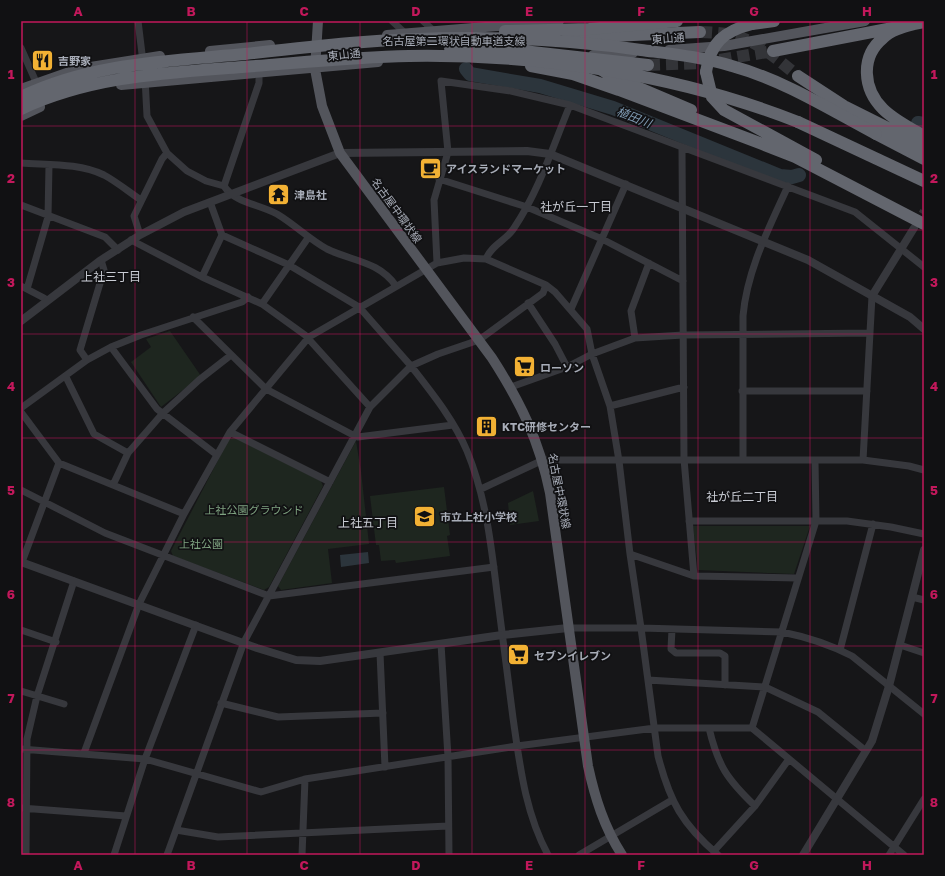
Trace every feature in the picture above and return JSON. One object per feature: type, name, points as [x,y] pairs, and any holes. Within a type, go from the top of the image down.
[{"type":"highway","points":[[378,41],[471,33],[589,29],[677,21]]},
{"type":"highway","points":[[774,21],[752,24],[732,31],[718,41],[710,55],[706,72],[712,97],[724,110],[742,121],[799,150],[919,226]]},
{"type":"highway","points":[[773,51],[919,23]]},
{"type":"highway","points":[[919,23],[889,33],[878,43],[868,60],[866,80],[870,92],[884,110],[924,136]]},
{"type":"highway","points":[[499,26],[573,34],[611,36],[700,32]]},
{"type":"highway","name":"名古屋第二環状自動車道支線","points":[[21,97],[80,75],[132,65],[378,41],[464,38],[536,40],[612,46],[689,56],[732,66],[774,80],[924,159]]},
{"type":"highway","points":[[255,70],[360,52],[442,48],[523,51],[648,65]]},
{"type":"highway","points":[[592,55],[601,69],[611,76],[675,102],[738,135]]},
{"type":"highway","name":"名古屋第二環状自動車道支線","points":[[21,109],[61,92],[109,80],[162,74],[255,70],[410,56],[470,57],[532,61],[622,73],[722,96],[798,122],[924,181]]},
{"type":"highway","points":[[461,56],[551,69],[573,74],[795,157],[863,191]]},
{"type":"highway","points":[[798,76],[844,106],[924,146]]},
{"type":"main road","name":"名古屋中環状線","points":[[318,21],[315,69],[322,106],[340,153],[479,340],[511,387],[527,419],[543,460],[550,493],[584,737],[595,798],[611,837],[622,855]]},
{"type":"main road","name":"東山通","points":[[21,89],[36,82],[78,69],[143,58],[405,33],[559,21]]},
{"type":"main road","name":"東山通","points":[[21,116],[58,100],[85,92],[145,82],[255,70],[315,69],[461,56],[592,55],[724,46],[865,21]]},
{"type":"street","points":[[138,21],[143,58],[147,116],[167,153],[187,171],[206,181],[224,186],[229,195],[277,214],[308,238],[329,250],[366,262],[392,280],[396,286]]},
{"type":"street","points":[[392,21],[405,33]]},
{"type":"street","points":[[423,21],[434,31]]},
{"type":"street","points":[[21,48],[36,82]]},
{"type":"street","points":[[224,186],[259,83],[255,70]]},
{"type":"street","points":[[436,263],[434,200],[448,152],[441,81],[511,91],[570,105],[682,149],[788,186],[855,212],[924,267]]},
{"type":"street","points":[[486,259],[488,253],[513,230],[527,207],[570,105]]},
{"type":"street","points":[[682,149],[684,459],[694,576]]},
{"type":"street","points":[[21,320],[47,302],[100,260],[140,235],[184,212],[340,153],[527,151],[550,154],[808,260],[910,317],[924,329]]},
{"type":"street","points":[[140,235],[134,216],[162,159],[167,153]]},
{"type":"street","points":[[21,162],[74,166],[90,170],[105,176],[141,200]]},
{"type":"street","points":[[47,302],[44,298],[24,288],[48,216],[49,165]]},
{"type":"street","points":[[439,179],[527,207],[602,239],[683,281]]},
{"type":"street","points":[[571,309],[626,184]]},
{"type":"street","points":[[743,460],[742,392],[745,296],[764,242],[788,186]]},
{"type":"street","points":[[202,277],[222,235],[210,202]]},
{"type":"street","points":[[21,205],[105,237],[118,250]]},
{"type":"street","points":[[863,460],[872,296],[901,250],[919,226]]},
{"type":"street","points":[[222,235],[289,265],[359,307],[411,366],[443,407],[467,450],[481,489],[494,567],[520,769],[526,798],[536,831],[548,855]]},
{"type":"street","points":[[262,304],[308,238]]},
{"type":"street","points":[[132,240],[202,277],[262,304],[309,337],[370,407]]},
{"type":"street","points":[[84,753],[139,604],[184,514],[230,432],[309,337],[436,263],[464,258],[486,259],[546,285],[571,309],[587,329],[592,354],[610,406],[619,461],[630,554],[658,756],[672,800],[694,833],[716,853],[755,806],[789,758]]},
{"type":"street","points":[[87,360],[80,350],[104,270],[100,260]]},
{"type":"street","points":[[635,338],[631,311],[649,263]]},
{"type":"street","points":[[168,855],[195,774],[244,642],[330,482],[353,435],[370,407],[411,366],[438,354],[479,340],[543,293],[546,285]]},
{"type":"street","points":[[21,408],[66,377],[87,360],[111,347],[193,317],[242,302],[248,297]]},
{"type":"street","points":[[528,303],[555,344],[567,367]]},
{"type":"street","points":[[193,317],[266,389],[353,435],[358,437],[453,425]]},
{"type":"street","points":[[511,387],[567,367],[592,354],[635,338],[683,334],[870,333]]},
{"type":"street","points":[[111,347],[157,409],[217,454]]},
{"type":"street","points":[[113,485],[128,453],[163,413],[199,380],[231,355]]},
{"type":"street","points":[[66,377],[94,434],[128,453]]},
{"type":"street","points":[[610,406],[684,387]]},
{"type":"street","points":[[742,392],[867,391]]},
{"type":"street","points":[[21,412],[60,463],[184,514]]},
{"type":"street","points":[[230,432],[330,482]]},
{"type":"street","points":[[481,489],[543,460],[863,460],[902,465],[924,470]]},
{"type":"street","points":[[752,728],[797,578],[816,521],[815,460]]},
{"type":"street","points":[[60,463],[46,503],[22,562],[244,642],[284,658],[307,661],[334,660],[502,635],[568,628],[640,628],[782,632],[804,636],[840,650],[870,669],[924,714]]},
{"type":"street","points":[[21,490],[105,533],[269,596],[494,567]]},
{"type":"street","points":[[689,520],[847,521],[873,524],[924,534]]},
{"type":"street","points":[[840,650],[873,524]]},
{"type":"street","points":[[803,855],[866,751],[880,719],[924,550]]},
{"type":"street","points":[[630,554],[694,576],[797,578]]},
{"type":"street","points":[[26,855],[23,808],[24,749],[38,696],[74,581]]},
{"type":"street","points":[[912,597],[924,600]]},
{"type":"street","points":[[114,855],[145,759],[196,625]]},
{"type":"street","points":[[672,629],[671,649],[676,653],[720,653],[725,656],[725,685]]},
{"type":"street","points":[[21,630],[56,642]]},
{"type":"street","points":[[441,644],[448,757],[449,855]]},
{"type":"street","points":[[900,645],[924,653]]},
{"type":"street","points":[[380,653],[385,767]]},
{"type":"street","points":[[648,680],[765,687],[818,712],[866,751]]},
{"type":"street","points":[[21,691],[64,704]]},
{"type":"street","points":[[222,703],[278,717],[383,713]]},
{"type":"street","points":[[24,749],[145,759],[261,792],[305,779],[584,737],[655,728],[752,728],[904,855]]},
{"type":"street","points":[[708,728],[727,777],[755,806]]},
{"type":"street","points":[[302,855],[305,779]]},
{"type":"street","points":[[889,855],[924,799]]},
{"type":"street","points":[[579,855],[672,800]]},
{"type":"street","points":[[23,808],[126,816]]},
{"type":"street","points":[[176,830],[218,837],[448,826]]},
{"type":"green space","points":[[170,331],[201,376],[161,407],[131,362],[151,347],[146,339]]},
{"type":"green space","name":"上社公園","points":[[234,437],[321,481],[323,486],[269,587],[264,590],[173,556],[171,551],[229,439]]},
{"type":"green space","points":[[356,441],[361,471],[369,544],[328,549],[332,583],[281,590],[278,586]]},
{"type":"green space","points":[[444,487],[450,535],[447,536],[450,556],[396,563],[395,560],[381,561],[379,545],[376,545],[370,496]]},
{"type":"green space","points":[[533,491],[539,521],[510,525],[508,503]]},
{"type":"green space","points":[[693,526],[810,526],[794,574],[698,570]]},
{"type":"shaded area","points":[[368,552],[369,563],[341,567],[340,555]]},
{"type":"waterway","name":"植田川","points":[[466,69],[470,74],[540,86],[613,108],[780,176],[792,177],[799,175]]},
{"type":"waterway","name":"植田川","points":[[918,123],[924,124]]},
{"type":"tunnel","points":[[700,32],[717,33],[743,38],[764,49],[798,76]]},
{"type":"tunnel","points":[[648,65],[701,63],[773,51]]},
{"type":"tunnel","points":[[916,224],[924,211]]},
{"type":"place","name":"吉野家","points":[[43,60]]},
{"type":"place","name":"アイスランドマーケット","points":[[430,168]]},
{"type":"place","name":"津島社","points":[[278,194]]},
{"type":"place","name":"ローソン","points":[[525,367]]},
{"type":"place","name":"KTC研修センター","points":[[487,426]]},
{"type":"place","name":"市立上社小学校","points":[[424,516]]},
{"type":"place","name":"セブンイレブン","points":[[518,655]]},
{"type":"district","name":"社が丘一丁目","points":[[576,206]]},
{"type":"district","name":"上社三丁目","points":[[111,276]]},
{"type":"district","name":"社が丘二丁目","points":[[742,496]]},
{"type":"district","name":"上社五丁目","points":[[368,522]]},
{"type":"park label","name":"上社公園グラウンド","points":[[254,509]]}]
